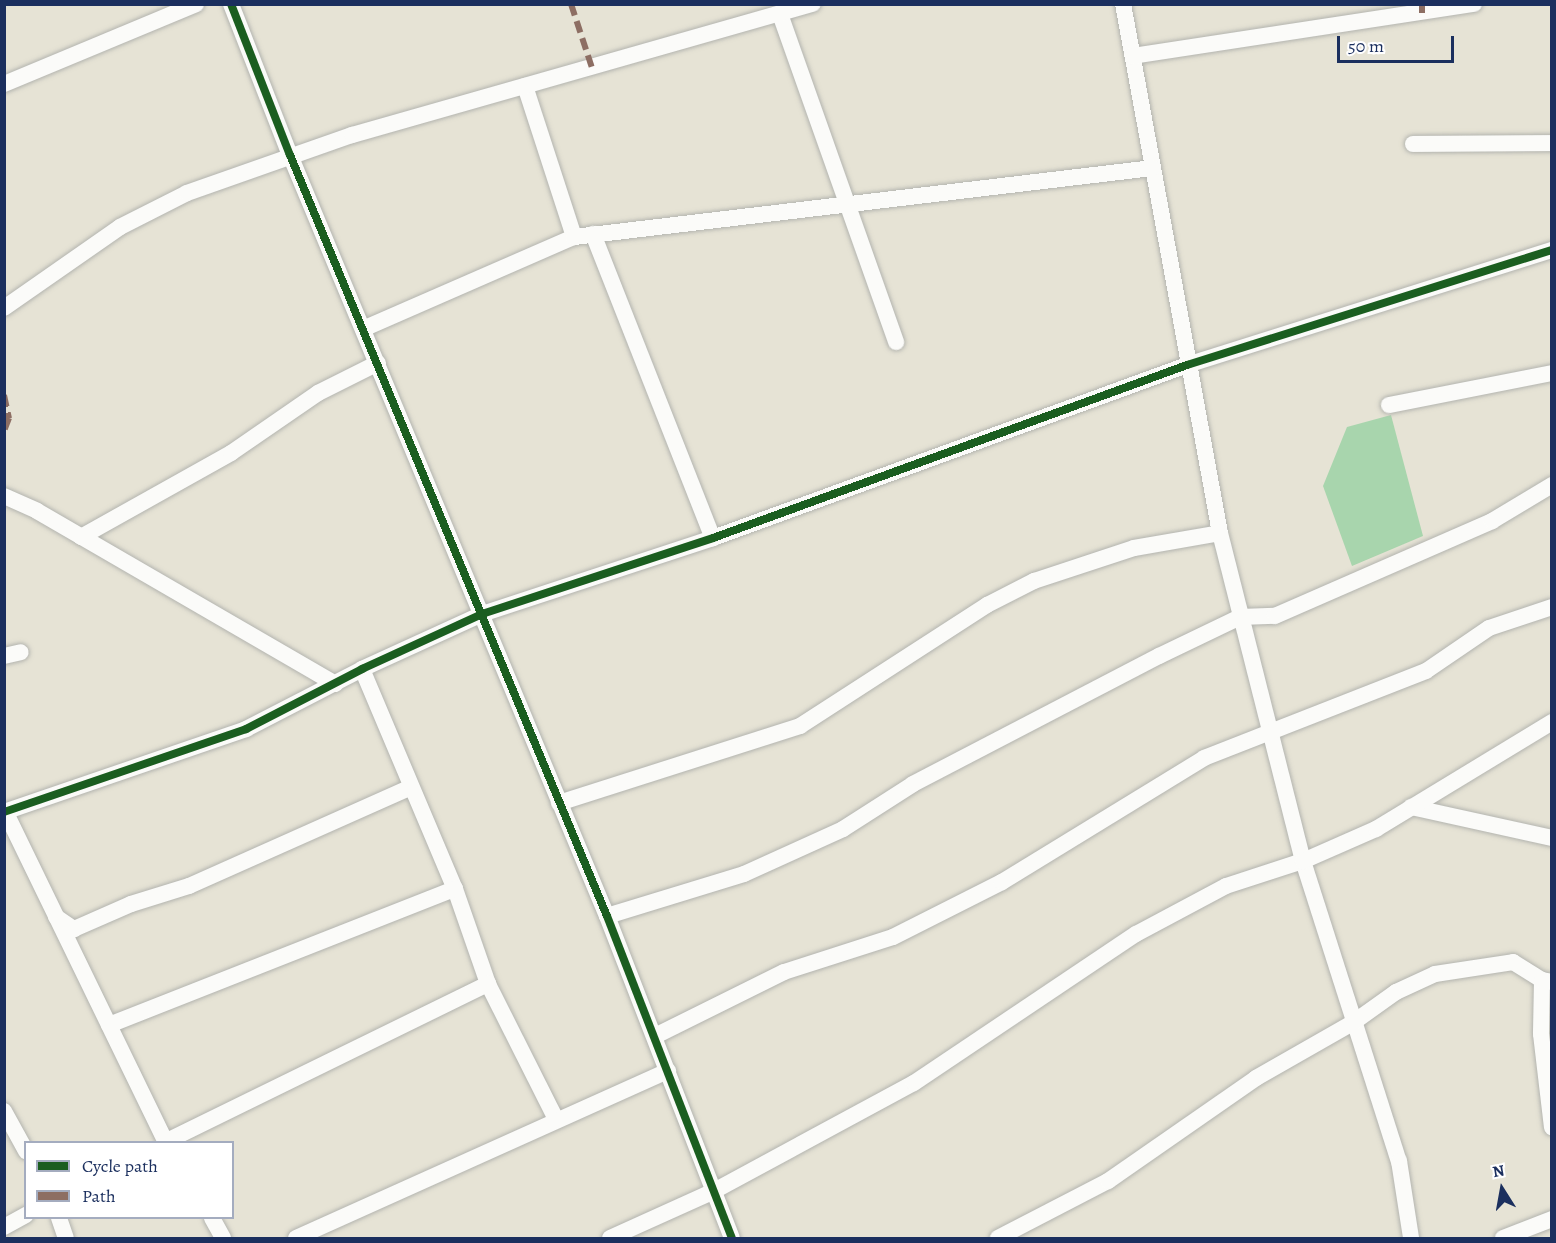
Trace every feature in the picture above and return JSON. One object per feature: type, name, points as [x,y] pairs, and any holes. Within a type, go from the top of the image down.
[{"type":"street","points":[[4,84],[196,4]]},
{"type":"street","points":[[231,4],[290,155],[607,916],[732,1239]]},
{"type":"street","points":[[4,309],[61,266],[152,209],[290,155],[813,4]]},
{"type":"street","points":[[1123,4],[1187,365],[1220,533],[1303,861],[1399,1161],[1411,1239]]},
{"type":"street","points":[[1133,56],[1474,4]]},
{"type":"street","points":[[780,14],[896,342]]},
{"type":"street","points":[[525,86],[574,237]]},
{"type":"street","points":[[1413,144],[1551,143]]},
{"type":"street","points":[[363,330],[574,237],[1153,168]]},
{"type":"street","points":[[593,234],[713,538]]},
{"type":"street","points":[[165,1141],[5,812],[246,729],[362,669],[482,614],[713,538],[1187,365],[1551,250]]},
{"type":"street","points":[[81,537],[231,453],[318,393],[378,363]]},
{"type":"street","points":[[1389,405],[1551,373]]},
{"type":"street","points":[[607,916],[744,874],[834,833],[913,784],[1240,617],[1275,616],[1492,521],[1551,485]]},
{"type":"street","points":[[4,496],[81,537],[335,684]]},
{"type":"street","points":[[560,803],[800,726],[987,605],[1034,581],[1134,548],[1220,533]]},
{"type":"street","points":[[655,1036],[784,972],[893,937],[1002,882],[1204,758],[1271,734],[1294,720],[1426,671],[1489,628],[1551,607]]},
{"type":"street","points":[[362,669],[455,889],[488,984],[556,1119]]},
{"type":"street","points":[[610,1239],[714,1191],[914,1083],[1136,934],[1226,886],[1303,861],[1376,829],[1551,722]]},
{"type":"street","points":[[56,917],[74,929],[131,904],[189,886],[411,787]]},
{"type":"street","points":[[1411,807],[1551,838]]},
{"type":"street","points":[[109,1025],[455,889]]},
{"type":"street","points":[[998,1239],[1108,1181],[1256,1078],[1354,1022],[1396,992],[1435,974],[1513,962],[1547,981],[1541,1034],[1551,1127]]},
{"type":"street","points":[[167,1141],[488,984]]},
{"type":"street","points":[[296,1239],[556,1119],[668,1071]]},
{"type":"street","points":[[4,1111],[24,1147]]},
{"type":"street","points":[[4,1227],[24,1216]]},
{"type":"street","points":[[59,1219],[66,1239]]},
{"type":"street","points":[[213,1219],[223,1239]]},
{"type":"street","points":[[1503,1239],[1551,1219]]},
{"type":"green space","points":[[1391,415],[1423,536],[1352,566],[1323,486],[1347,427]]},
{"type":"marked path","points":[[571,4],[592,68]]},
{"type":"marked path","points":[[1422,4],[1422,13]]},
{"type":"marked path","points":[[4,395],[9,418],[4,431]]},
{"type":"cycle path","points":[[231,4],[290,155],[607,916],[732,1238]]},
{"type":"cycle path","points":[[4,812],[246,729],[362,669],[482,614],[713,538],[1187,365],[1552,250]]}]
